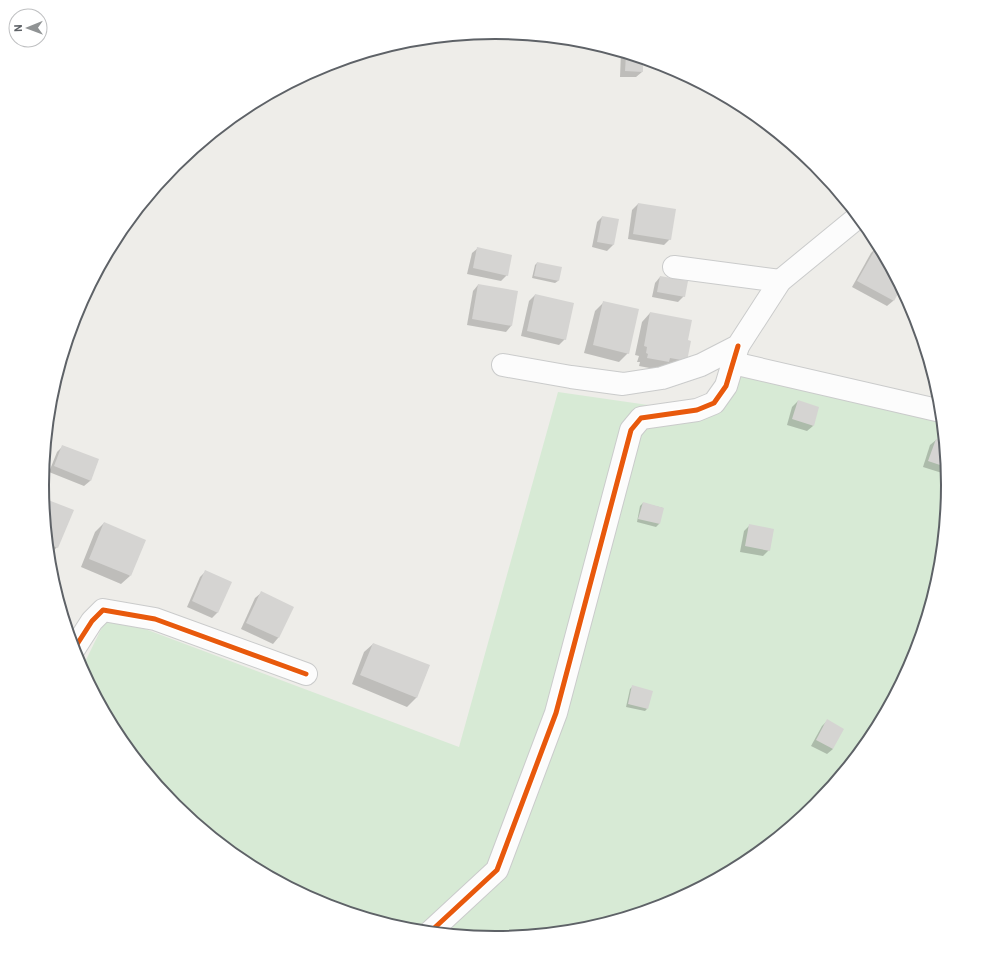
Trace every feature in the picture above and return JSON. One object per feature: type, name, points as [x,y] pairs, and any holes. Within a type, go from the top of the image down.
[{"type":"street","points":[[436,927],[497,870],[556,713],[632,430],[641,418],[697,410],[714,403],[726,386],[735,355],[780,281],[854,220]]},
{"type":"street","points":[[674,267],[780,281]]},
{"type":"street","points":[[503,365],[571,377],[623,384],[662,378],[735,355],[934,409]]},
{"type":"street","points":[[78,642],[92,621],[103,610],[155,619],[306,674]]},
{"type":"green space","points":[[729,357],[935,416],[940,456],[940,514],[937,543],[926,600],[907,656],[881,708],[849,757],[810,800],[767,839],[718,871],[666,897],[610,916],[582,922],[524,930],[495,931],[437,927],[408,922],[380,916],[324,897],[298,885],[247,856],[223,839],[180,800],[141,757],[124,733],[95,682],[85,661],[108,615],[459,747],[558,392],[669,408],[712,393]]},
{"type":"building","points":[[626,59],[643,65],[643,72],[625,71]]},
{"type":"building","points":[[638,203],[676,209],[671,240],[633,234]]},
{"type":"building","points":[[602,216],[619,219],[614,245],[597,242]]},
{"type":"building","points":[[477,247],[512,255],[508,276],[473,268]]},
{"type":"building","points":[[874,251],[898,294],[894,301],[857,281]]},
{"type":"building","points":[[537,262],[562,267],[559,281],[534,276]]},
{"type":"building","points":[[660,276],[688,281],[685,297],[657,292]]},
{"type":"building","points":[[478,284],[518,291],[512,326],[472,319]]},
{"type":"building","points":[[535,294],[574,303],[566,340],[527,331]]},
{"type":"building","points":[[603,301],[639,309],[629,354],[593,345]]},
{"type":"building","points":[[650,312],[692,320],[688,340],[691,341],[687,361],[670,358],[669,362],[647,358],[647,347],[644,346]]},
{"type":"building","points":[[798,400],[819,407],[814,426],[792,419]]},
{"type":"building","points":[[936,439],[938,440],[940,465],[928,461]]},
{"type":"building","points":[[62,445],[99,459],[91,481],[54,466]]},
{"type":"building","points":[[50,501],[74,510],[58,548],[54,546]]},
{"type":"building","points":[[643,502],[664,508],[660,524],[638,519]]},
{"type":"building","points":[[104,522],[146,540],[131,576],[89,559]]},
{"type":"building","points":[[749,524],[774,529],[770,551],[745,546]]},
{"type":"building","points":[[205,570],[232,582],[218,613],[192,601]]},
{"type":"building","points":[[261,591],[294,607],[279,638],[246,623]]},
{"type":"building","points":[[373,643],[430,665],[417,698],[360,675]]},
{"type":"building","points":[[632,685],[653,691],[648,709],[628,704]]},
{"type":"building","points":[[827,719],[844,729],[833,749],[816,740]]},
{"type":"cycle path","points":[[436,927],[497,870],[556,713],[631,430],[641,418],[697,410],[714,403],[726,386],[738,346]]},
{"type":"cycle path","points":[[78,642],[92,621],[103,610],[155,619],[306,674]]}]
